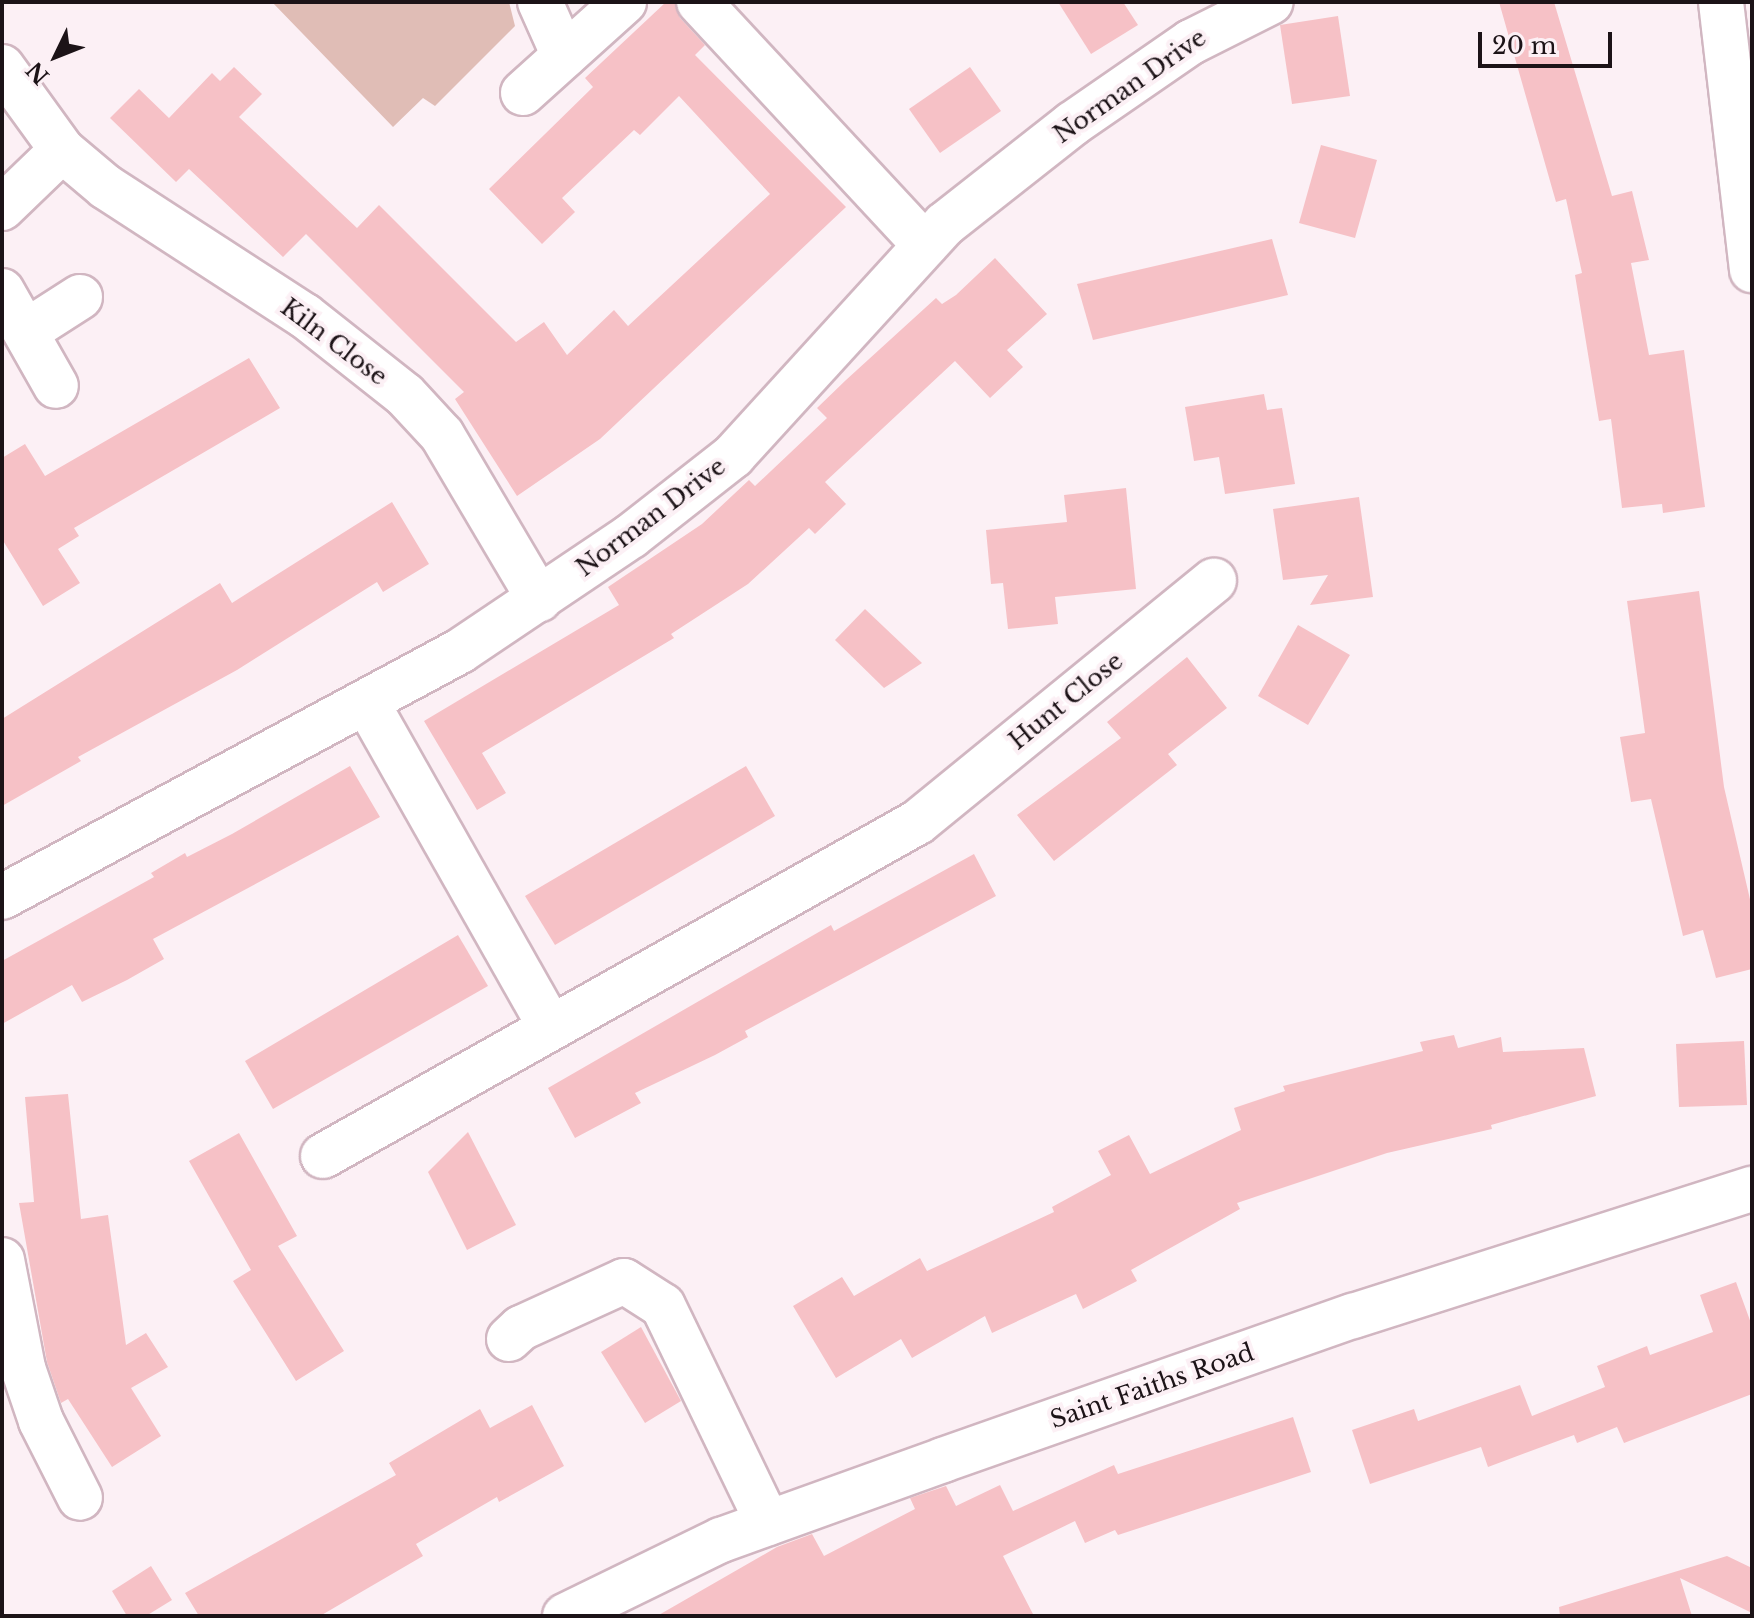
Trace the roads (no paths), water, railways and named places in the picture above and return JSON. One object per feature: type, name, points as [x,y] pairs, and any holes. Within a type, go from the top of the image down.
[{"type":"street","points":[[540,2],[564,56]]},
{"type":"street","points":[[523,93],[624,2]]},
{"type":"street","points":[[699,2],[925,245]]},
{"type":"street","name":"Norman Drive","points":[[2,897],[367,703],[539,599],[721,467],[925,245],[1072,124],[1212,28],[1271,2]]},
{"type":"street","points":[[1721,2],[1750,227],[1752,270]]},
{"type":"street","name":"Kiln Close","points":[[2,67],[62,150],[165,228],[305,316],[405,395],[442,435],[539,599]]},
{"type":"street","points":[[2,208],[62,150]]},
{"type":"street","points":[[2,291],[56,386]]},
{"type":"street","points":[[27,331],[80,297]]},
{"type":"street","name":"Hunt Close","points":[[551,1028],[918,822],[1214,581]]},
{"type":"street","points":[[323,1156],[551,1028],[367,703]]},
{"type":"street","name":"Saint Faiths Road","points":[[565,1616],[721,1540],[768,1523],[1353,1316],[1752,1189]]},
{"type":"street","points":[[2,1260],[23,1368],[41,1421],[80,1498]]},
{"type":"street","points":[[509,1339],[521,1328],[624,1281],[663,1306],[768,1523]]}]
